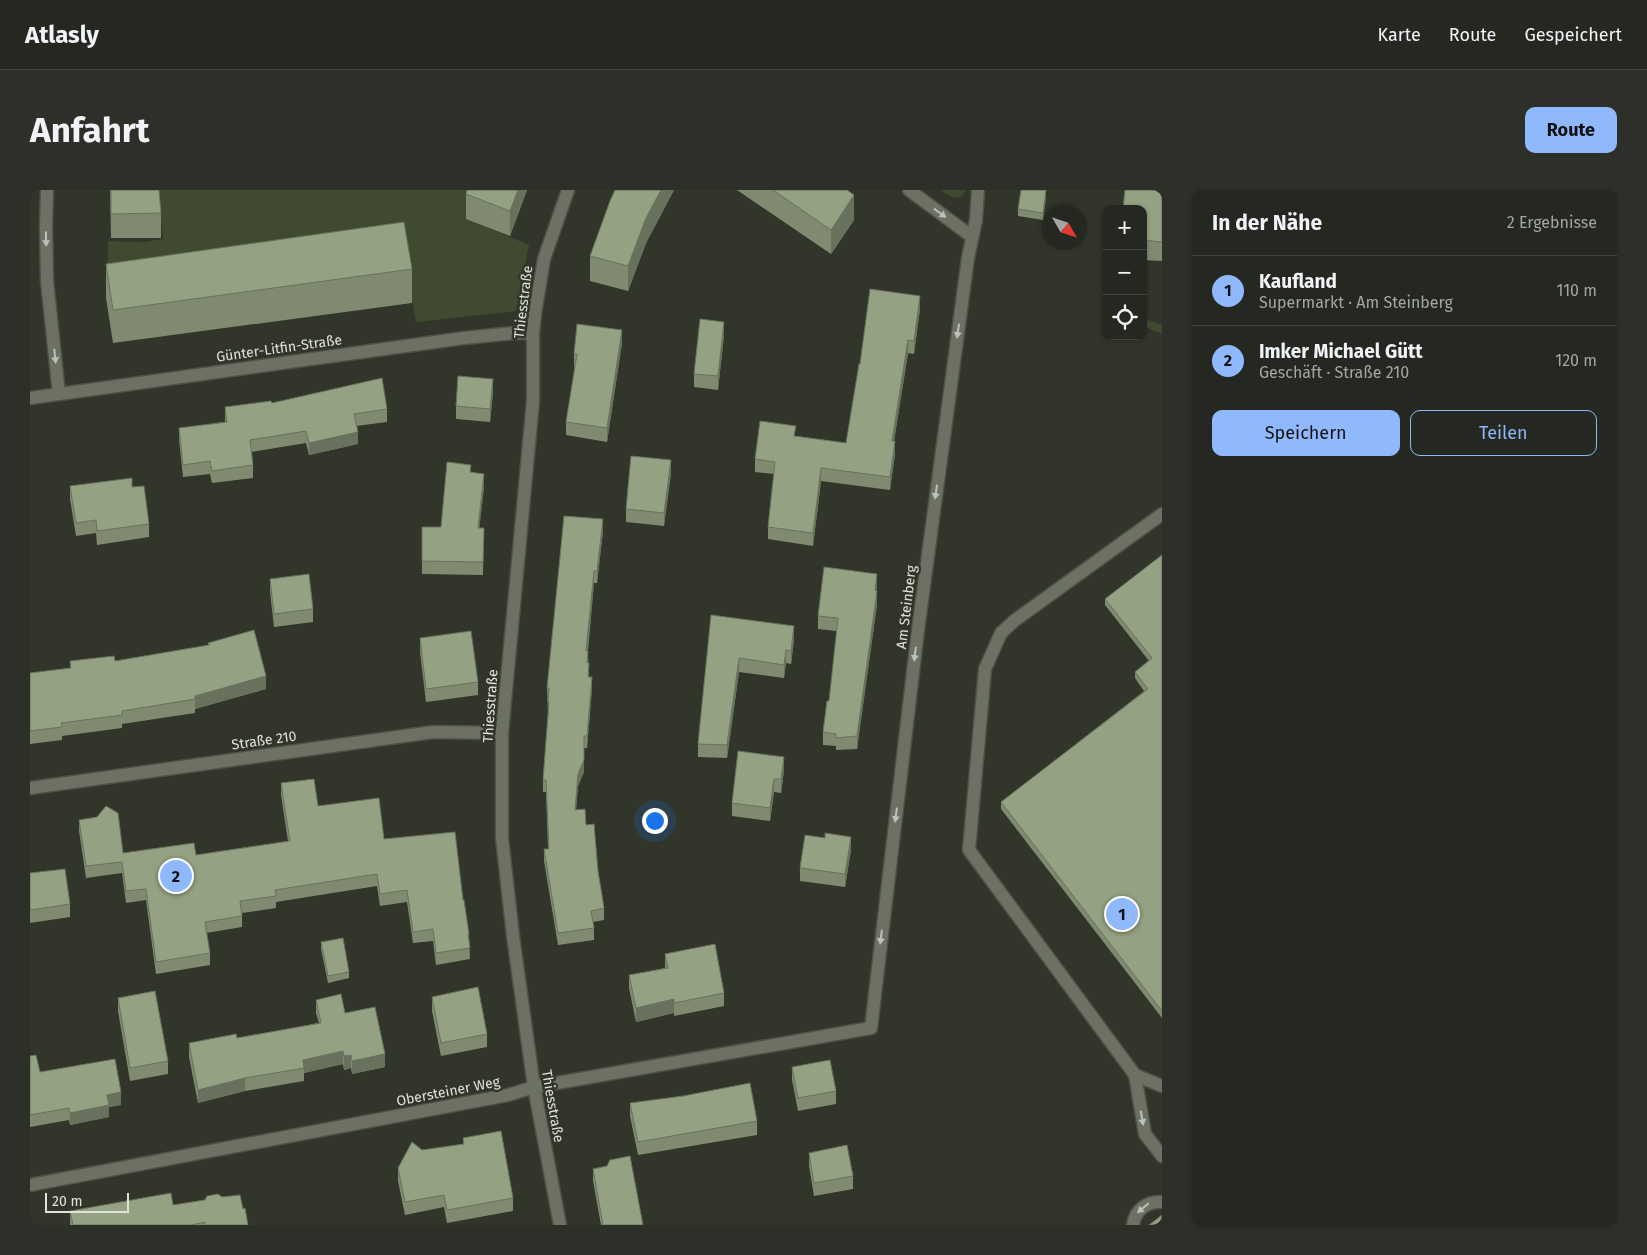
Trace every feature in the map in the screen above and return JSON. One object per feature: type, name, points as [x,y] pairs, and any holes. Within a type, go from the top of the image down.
[{"type":"street","points":[[48,190],[46,226],[47,281],[59,394]]},
{"type":"street","name":"Thiesstraße","points":[[560,1225],[534,1087],[513,936],[502,838],[502,733],[533,401],[533,333],[544,259],[568,190]]},
{"type":"street","points":[[909,190],[971,236]]},
{"type":"street","name":"Am Steinberg","points":[[871,1028],[918,630],[971,236],[976,220],[978,190]]},
{"type":"street","name":"Günter-Litfin-Straße","points":[[30,398],[464,338],[533,333]]},
{"type":"street","points":[[1162,514],[1014,621],[1001,634],[985,669],[968,850],[1135,1075],[1145,1134],[1162,1156]]},
{"type":"street","name":"Straße 210","points":[[30,788],[433,732],[502,733]]},
{"type":"street","name":"Obersteiner Weg","points":[[30,1185],[508,1095],[534,1087],[871,1028]]},
{"type":"street","points":[[1135,1075],[1162,1086]]},
{"type":"street","points":[[1133,1225],[1134,1217],[1143,1206],[1153,1201],[1162,1202]]},
{"type":"green space","points":[[158,190],[476,190],[466,218],[529,245],[516,311],[416,322],[404,254],[107,296],[108,241],[144,242],[163,239]]},
{"type":"green space","points":[[940,190],[966,190],[962,196],[954,198]]},
{"type":"green space","points":[[1147,319],[1162,325],[1162,334],[1147,328]]},
{"type":"building","points":[[111,190],[159,190],[161,213],[111,214]]},
{"type":"building","points":[[467,190],[518,190],[510,211],[466,194]]},
{"type":"building","points":[[615,190],[661,190],[646,218],[628,266],[590,256]]},
{"type":"building","points":[[773,190],[847,190],[854,195],[831,230]]},
{"type":"building","points":[[1021,190],[1046,190],[1042,213],[1018,209]]},
{"type":"building","points":[[1125,190],[1162,190],[1162,242],[1147,240],[1147,205],[1123,205]]},
{"type":"building","points":[[404,222],[412,269],[113,310],[106,264]]},
{"type":"building","points":[[870,289],[920,296],[914,341],[908,340],[892,441],[895,441],[890,477],[821,468],[813,533],[768,527],[775,462],[755,459],[760,421],[796,426],[794,436],[846,443],[860,364]]},
{"type":"building","points":[[700,319],[724,322],[718,376],[694,374]]},
{"type":"building","points":[[577,324],[622,330],[607,428],[566,422],[577,354],[574,354]]},
{"type":"building","points":[[458,376],[493,379],[490,409],[456,406]]},
{"type":"building","points":[[382,378],[387,409],[354,414],[358,432],[309,443],[306,431],[250,440],[253,465],[212,471],[210,461],[183,465],[179,428],[227,422],[225,407],[271,401],[272,403]]},
{"type":"building","points":[[631,456],[671,460],[664,513],[626,509]]},
{"type":"building","points":[[447,462],[471,465],[470,472],[484,474],[478,528],[484,528],[483,562],[422,561],[422,527],[441,527]]},
{"type":"building","points":[[132,478],[132,487],[144,486],[149,524],[97,531],[96,520],[76,523],[70,486]]},
{"type":"building","points":[[564,516],[603,519],[597,571],[594,571],[586,651],[588,651],[587,663],[589,663],[588,677],[592,677],[587,736],[584,736],[584,760],[578,774],[575,810],[585,809],[586,825],[594,824],[598,871],[604,908],[591,911],[594,928],[558,933],[544,849],[549,849],[546,780],[543,780],[549,702],[549,688],[547,688]]},
{"type":"building","points":[[1162,555],[1162,1011],[1001,802],[1148,689],[1135,672],[1152,658],[1105,599]]},
{"type":"building","points":[[824,567],[877,574],[875,590],[877,591],[857,736],[836,738],[836,734],[823,732],[827,701],[829,701],[838,618],[818,616]]},
{"type":"building","points":[[309,574],[313,609],[274,614],[270,579]]},
{"type":"building","points":[[711,615],[794,626],[791,651],[786,650],[784,665],[739,658],[727,745],[698,744]]},
{"type":"building","points":[[254,630],[266,676],[195,696],[195,699],[122,711],[122,715],[61,723],[62,727],[30,731],[30,673],[71,668],[70,661],[114,656],[115,661],[209,645],[208,643]]},
{"type":"building","points":[[471,631],[478,682],[426,689],[420,638]]},
{"type":"building","points":[[738,751],[784,757],[781,779],[774,779],[770,808],[732,803]]},
{"type":"building","points":[[314,779],[318,806],[379,798],[384,839],[455,832],[470,948],[436,953],[433,929],[413,932],[407,890],[380,894],[377,874],[275,890],[276,896],[240,901],[242,916],[205,922],[210,953],[156,962],[146,889],[126,891],[122,862],[86,866],[79,820],[97,817],[106,806],[118,813],[123,853],[194,843],[196,855],[290,841],[281,783]]},
{"type":"building","points":[[825,833],[851,837],[845,874],[800,868],[805,835],[825,838]]},
{"type":"building","points":[[65,869],[70,904],[30,910],[30,873]]},
{"type":"building","points":[[343,938],[349,972],[328,976],[321,942]]},
{"type":"building","points":[[715,944],[724,993],[674,1003],[674,999],[636,1008],[629,975],[668,968],[665,954]]},
{"type":"building","points":[[478,987],[487,1034],[441,1043],[432,997]]},
{"type":"building","points":[[155,991],[168,1061],[130,1068],[118,998]]},
{"type":"building","points":[[341,994],[345,1013],[375,1007],[385,1054],[352,1061],[351,1055],[344,1056],[343,1051],[303,1060],[304,1068],[245,1078],[198,1090],[189,1043],[236,1034],[237,1038],[321,1023],[316,1000]]},
{"type":"building","points":[[36,1055],[40,1072],[115,1059],[121,1092],[107,1095],[109,1105],[70,1113],[69,1108],[30,1115],[30,1056]]},
{"type":"building","points":[[830,1060],[836,1091],[798,1098],[792,1067]]},
{"type":"building","points":[[750,1083],[757,1121],[638,1142],[630,1103],[683,1096]]},
{"type":"building","points":[[501,1131],[513,1198],[447,1210],[444,1195],[405,1202],[398,1168],[412,1142],[422,1150],[464,1144],[463,1138]]},
{"type":"building","points":[[847,1145],[853,1176],[814,1183],[809,1153]]},
{"type":"building","points":[[630,1156],[643,1225],[603,1225],[593,1169],[607,1166],[610,1160]]},
{"type":"building","points":[[171,1193],[173,1205],[205,1200],[207,1196],[218,1194],[222,1197],[240,1195],[248,1225],[205,1225],[205,1222],[192,1225],[73,1225],[70,1211]]},
{"type":"building","points":[[1162,1215],[1162,1225],[1149,1225]]},
{"type":"place","name":"Imker Michael Gütt","points":[[176,876]]},
{"type":"place","name":"Kaufland","points":[[1122,914]]}]
